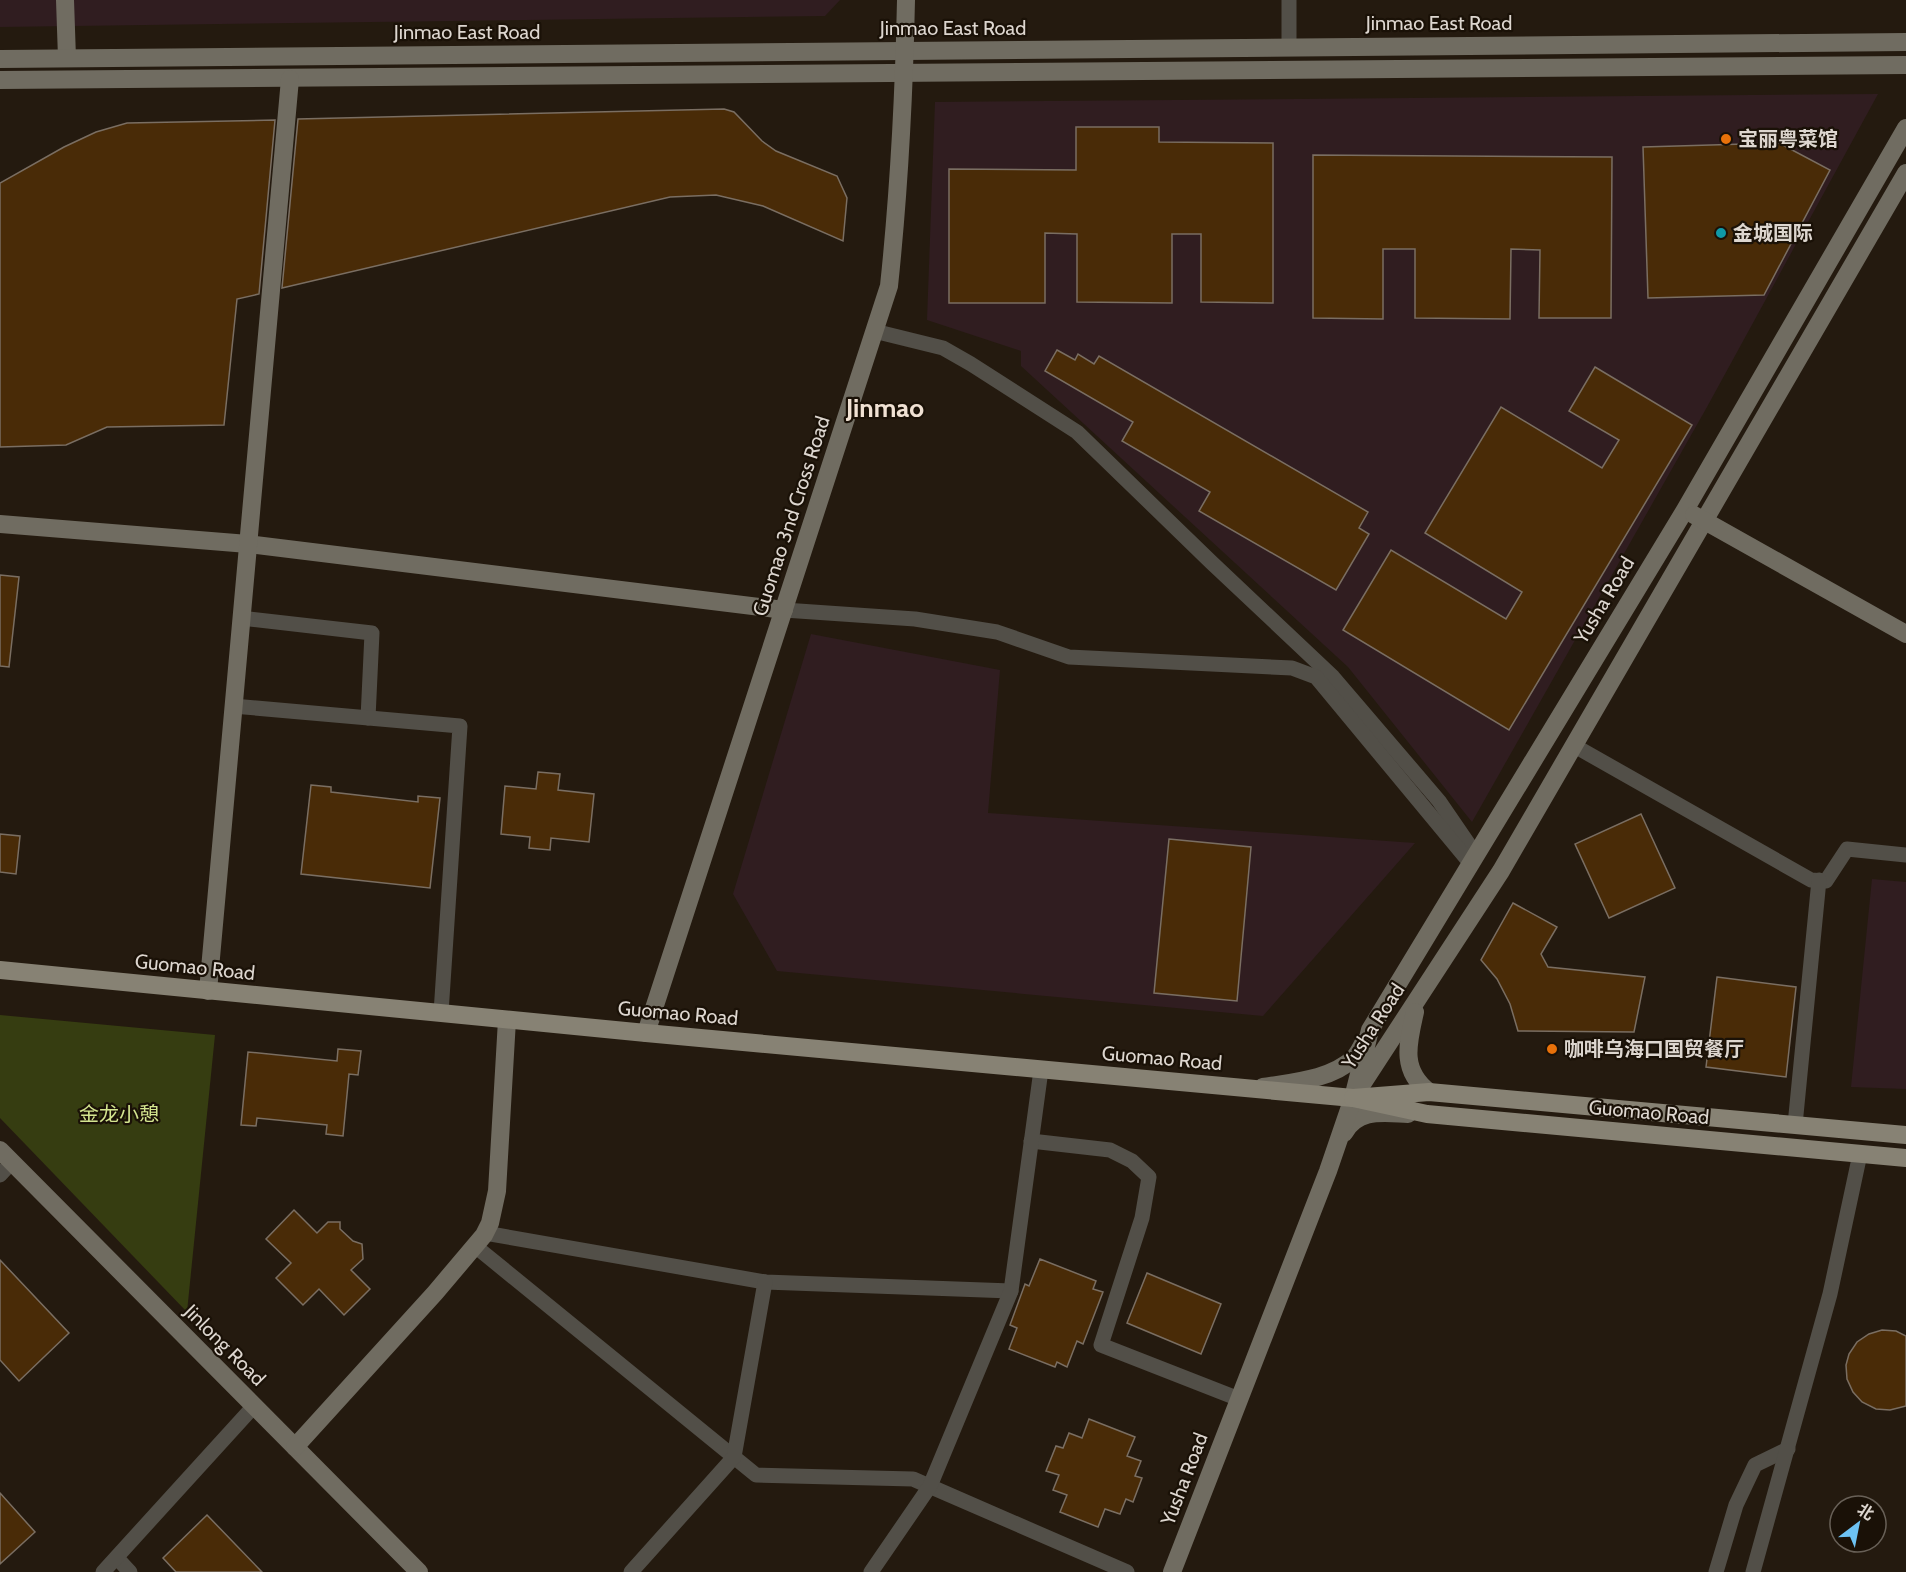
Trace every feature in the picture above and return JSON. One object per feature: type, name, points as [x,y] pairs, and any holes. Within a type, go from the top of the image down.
[{"type":"main road","points":[[65,0],[67,58]]},
{"type":"main road","name":"Guomao 3nd Cross Road","points":[[646,1033],[889,286],[897,212],[905,73],[906,0]]},
{"type":"main road","name":"Jinmao East Road","points":[[0,59],[1906,42]]},
{"type":"main road","points":[[0,80],[1906,65]]},
{"type":"main road","points":[[208,991],[290,79]]},
{"type":"main road","name":"Yusha Road","points":[[1172,1572],[1337,1144],[1353,1098],[1370,1030],[1685,510],[1906,128]]},
{"type":"main road","name":"Yusha Road","points":[[1353,1098],[1501,871],[1906,173]]},
{"type":"main road","points":[[1685,510],[1906,634]]},
{"type":"main road","points":[[0,524],[248,544],[784,610]]},
{"type":"main road","name":"Guomao Road","points":[[0,970],[507,1020],[1353,1098],[1427,1114],[1906,1158]]},
{"type":"main road","points":[[1418,999],[1408,1054],[1414,1077],[1429,1092]]},
{"type":"main road","points":[[295,1447],[480,1239],[490,1223],[497,1191],[507,1020]]},
{"type":"main road","points":[[1250,1089],[1327,1074],[1343,1067],[1356,1056],[1370,1030]]},
{"type":"main road","name":"Guomao Road","points":[[1353,1098],[1429,1092],[1906,1136]]},
{"type":"main road","points":[[1337,1144],[1349,1124],[1362,1116],[1391,1113],[1427,1114]]},
{"type":"main road","name":"Jinlong Road","points":[[4,1163],[254,1406],[419,1572]]},
{"type":"street","points":[[1288,0],[1289,47]]},
{"type":"street","points":[[874,331],[943,348],[1077,432],[1333,677],[1439,801],[1473,860]]},
{"type":"street","points":[[784,610],[915,619],[997,632],[1069,657],[1292,668],[1316,677],[1473,860]]},
{"type":"street","points":[[241,618],[372,633],[368,718]]},
{"type":"street","points":[[233,706],[460,726],[441,1013]]},
{"type":"street","points":[[1580,749],[1811,880],[1826,881],[1847,849],[1906,855]]},
{"type":"street","points":[[1795,1125],[1819,880]]},
{"type":"street","points":[[871,1572],[930,1486],[1011,1291],[1041,1070]]},
{"type":"street","points":[[1031,1141],[1110,1150],[1132,1161],[1149,1177],[1142,1218],[1101,1345],[1239,1399]]},
{"type":"street","points":[[1753,1572],[1830,1294],[1860,1154]]},
{"type":"street","points":[[480,1239],[765,1282],[1011,1291]]},
{"type":"street","points":[[480,1239],[756,1475],[913,1479],[1127,1572]]},
{"type":"street","points":[[631,1572],[734,1457],[765,1282]]},
{"type":"street","points":[[103,1572],[254,1406]]},
{"type":"street","points":[[1716,1572],[1736,1505],[1755,1464],[1788,1449]]},
{"type":"street","points":[[117,1558],[130,1572]]},
{"type":"shaded area","points":[[0,0],[840,0],[825,16],[0,27]]},
{"type":"shaded area","points":[[1878,94],[1707,407],[1472,822],[1348,667],[1021,366],[1021,351],[927,320],[935,102]]},
{"type":"shaded area","points":[[811,634],[1000,670],[988,813],[1415,843],[1263,1016],[777,971],[733,894]]},
{"type":"shaded area","points":[[1872,879],[1906,882],[1906,1089],[1851,1087]]},
{"type":"green space","name":"金龙小憩","points":[[0,1015],[215,1035],[187,1312],[0,1118]]},
{"type":"building","points":[[724,109],[734,112],[762,141],[776,151],[837,176],[847,198],[843,241],[763,206],[716,195],[670,197],[282,288],[298,119]]},
{"type":"building","points":[[275,120],[259,294],[237,299],[224,425],[107,427],[66,445],[0,447],[0,183],[64,147],[96,132],[127,123]]},
{"type":"building","points":[[1076,127],[1159,127],[1159,142],[1273,143],[1273,303],[1201,302],[1201,234],[1172,234],[1172,303],[1077,302],[1077,234],[1045,233],[1045,303],[949,303],[949,169],[1076,170]]},
{"type":"building","name":"金城国际","points":[[1779,143],[1830,170],[1764,295],[1648,298],[1643,147]]},
{"type":"building","points":[[1313,155],[1612,157],[1611,318],[1539,318],[1540,250],[1511,249],[1510,319],[1415,318],[1415,249],[1383,249],[1383,319],[1313,318]]},
{"type":"building","points":[[1057,350],[1075,360],[1078,354],[1094,364],[1099,356],[1368,512],[1359,528],[1369,534],[1336,590],[1199,511],[1210,492],[1122,441],[1133,422],[1045,371]]},
{"type":"building","points":[[1595,367],[1692,425],[1509,730],[1343,630],[1391,550],[1506,619],[1522,592],[1425,533],[1501,407],[1602,468],[1619,440],[1569,411]]},
{"type":"building","points":[[0,575],[19,577],[9,667],[0,666]]},
{"type":"building","points":[[538,772],[560,774],[558,790],[594,794],[589,842],[551,838],[550,850],[529,848],[530,837],[501,834],[505,786],[536,789]]},
{"type":"building","points":[[311,785],[331,787],[331,792],[418,802],[418,796],[440,798],[430,888],[301,874]]},
{"type":"building","points":[[1641,814],[1675,888],[1609,918],[1575,844]]},
{"type":"building","points":[[0,834],[20,836],[16,874],[0,872]]},
{"type":"building","points":[[1169,839],[1251,847],[1237,1001],[1154,993]]},
{"type":"building","points":[[1513,903],[1557,927],[1541,954],[1548,967],[1645,977],[1634,1032],[1518,1031],[1510,1004],[1497,979],[1481,960]]},
{"type":"building","points":[[1717,977],[1796,987],[1786,1077],[1706,1067]]},
{"type":"building","points":[[338,1049],[361,1051],[358,1075],[349,1074],[343,1136],[326,1134],[327,1125],[257,1118],[256,1126],[241,1125],[248,1052],[337,1061]]},
{"type":"building","points":[[294,1210],[317,1233],[328,1222],[340,1222],[340,1229],[353,1241],[362,1244],[363,1259],[351,1270],[370,1289],[344,1315],[319,1289],[303,1305],[276,1278],[291,1263],[266,1239]]},
{"type":"building","points":[[1040,1259],[1096,1281],[1093,1289],[1103,1292],[1083,1344],[1077,1341],[1067,1367],[1057,1362],[1055,1367],[1009,1349],[1017,1328],[1010,1325],[1025,1284],[1029,1286]]},
{"type":"building","points":[[0,1260],[69,1333],[19,1381],[0,1360]]},
{"type":"building","points":[[1147,1273],[1221,1304],[1201,1354],[1127,1323]]},
{"type":"building","points":[[1882,1330],[1896,1331],[1906,1336],[1906,1406],[1890,1410],[1876,1409],[1862,1402],[1853,1392],[1847,1379],[1846,1365],[1849,1354],[1857,1342],[1869,1334]]},
{"type":"building","points":[[1089,1419],[1135,1437],[1127,1456],[1141,1461],[1135,1476],[1142,1478],[1133,1502],[1126,1499],[1120,1514],[1105,1509],[1098,1527],[1060,1512],[1067,1495],[1053,1490],[1059,1475],[1046,1471],[1056,1446],[1063,1448],[1069,1433],[1082,1438]]},
{"type":"building","points":[[0,1493],[35,1532],[0,1564]]},
{"type":"building","points":[[207,1515],[262,1572],[176,1572],[163,1558]]},
{"type":"place","name":"宝丽粤菜馆","points":[[1726,139]]},
{"type":"place","name":"金城国际","points":[[1721,233]]},
{"type":"place","name":"咖啡乌海口国贸餐厅","points":[[1552,1049]]},
{"type":"district","name":"Jinmao","points":[[885,408]]}]
